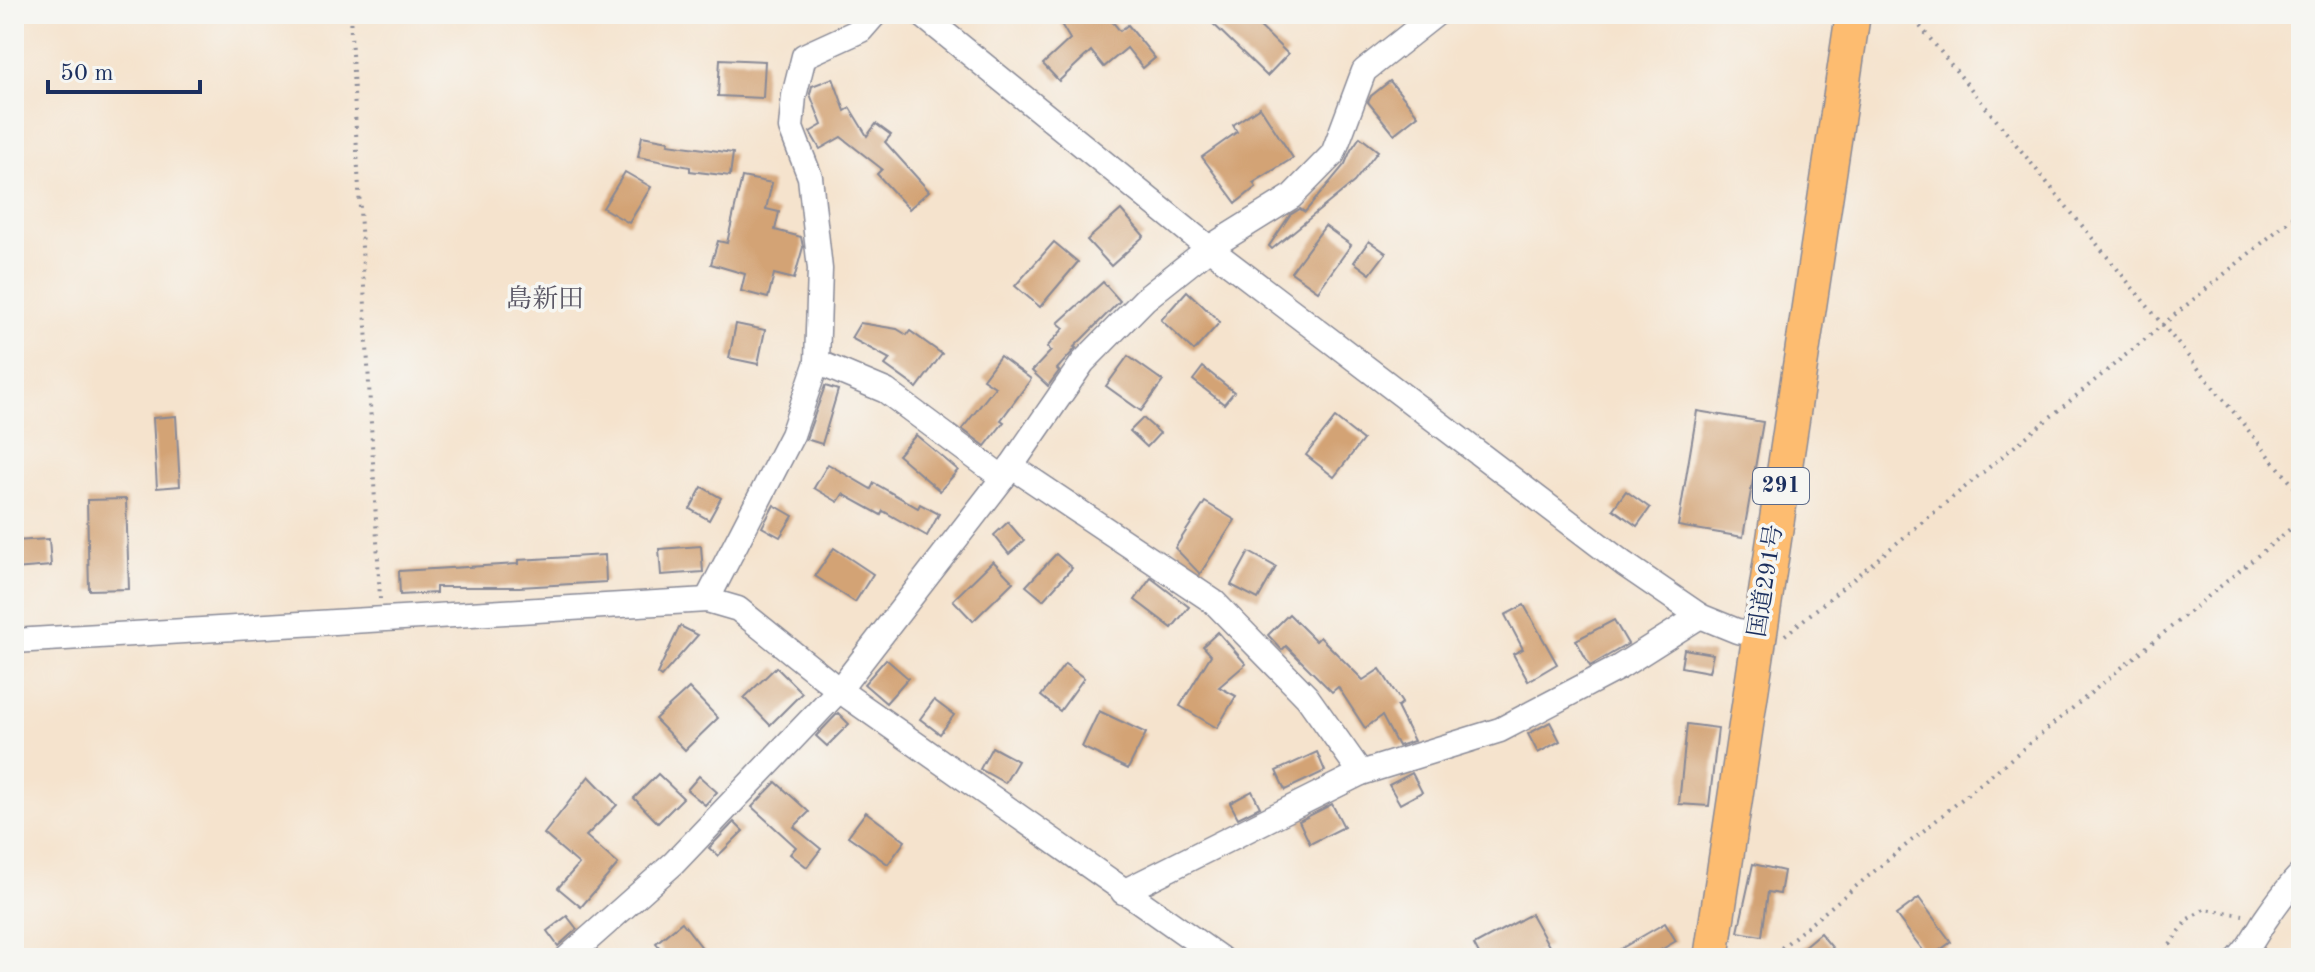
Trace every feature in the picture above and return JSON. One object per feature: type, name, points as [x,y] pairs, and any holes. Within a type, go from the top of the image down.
[{"type":"highway","name":"国道291号","points":[[1711,958],[1853,14]]},
{"type":"street","points":[[707,600],[792,435],[817,362],[820,269],[810,177],[791,128],[794,96],[804,56],[861,30],[875,14]]},
{"type":"street","points":[[921,14],[1209,248],[1624,564],[1700,616],[1737,631],[1759,634]]},
{"type":"street","points":[[567,958],[674,863],[839,690],[1007,472],[1083,362],[1145,299],[1209,248],[1291,197],[1333,154],[1364,71],[1436,14]]},
{"type":"street","points":[[817,362],[886,391],[1007,472],[1214,602],[1307,697],[1361,773]]},
{"type":"street","points":[[14,641],[707,600],[738,609],[839,690],[1220,958]]},
{"type":"street","points":[[1123,892],[1361,773],[1500,730],[1618,668],[1700,616]]},
{"type":"street","points":[[2239,958],[2301,874]]},
{"type":"path","points":[[350,14],[381,620]]},
{"type":"path","points":[[1910,14],[2301,495]]},
{"type":"path","points":[[1759,634],[1786,635],[2301,211]]},
{"type":"path","points":[[1769,958],[2301,520]]},
{"type":"path","points":[[2161,958],[2188,919],[2205,909],[2244,915],[2263,923]]},
{"type":"path","points":[[2294,958],[2301,951]]},
{"type":"building","points":[[1055,14],[1106,14],[1120,31],[1128,25],[1155,58],[1143,68],[1127,48],[1104,67],[1091,51],[1059,81],[1043,64],[1070,39]]},
{"type":"building","points":[[1203,14],[1247,14],[1288,54],[1267,76]]},
{"type":"building","points":[[720,59],[765,61],[763,98],[718,96]]},
{"type":"building","points":[[833,78],[845,111],[850,108],[867,136],[876,124],[891,135],[885,142],[929,191],[909,209],[877,174],[882,169],[841,137],[820,149],[810,132],[822,125],[810,94],[812,86]]},
{"type":"building","points":[[1390,81],[1418,115],[1394,134],[1368,102]]},
{"type":"building","points":[[1260,107],[1293,158],[1253,183],[1256,187],[1236,203],[1202,157],[1237,132],[1233,125]]},
{"type":"building","points":[[642,136],[669,141],[668,144],[733,153],[730,176],[690,171],[690,167],[638,157]]},
{"type":"building","points":[[1360,137],[1378,151],[1354,182],[1272,249],[1269,246],[1290,215],[1300,209],[1305,212],[1345,164]]},
{"type":"building","points":[[625,172],[651,187],[629,223],[603,208]]},
{"type":"building","points":[[742,177],[772,183],[766,209],[779,212],[775,230],[801,237],[803,247],[794,279],[774,274],[768,298],[741,291],[745,274],[711,264],[718,241],[727,243]]},
{"type":"building","points":[[1121,210],[1144,236],[1111,266],[1087,240]]},
{"type":"building","points":[[1325,226],[1351,245],[1318,291],[1291,272]]},
{"type":"building","points":[[1369,241],[1386,253],[1370,274],[1354,262]]},
{"type":"building","points":[[1054,242],[1078,262],[1040,307],[1015,286]]},
{"type":"building","points":[[1103,282],[1120,301],[1074,347],[1048,386],[1032,371],[1051,351],[1047,347],[1064,328],[1058,323]]},
{"type":"building","points":[[1187,291],[1220,322],[1194,351],[1161,320]]},
{"type":"building","points":[[860,323],[897,329],[907,335],[910,331],[942,354],[917,388],[885,365],[890,359],[851,338]]},
{"type":"building","points":[[736,324],[765,330],[758,364],[729,358]]},
{"type":"building","points":[[1000,356],[1031,379],[985,446],[962,429],[995,387],[983,379]]},
{"type":"building","points":[[1128,356],[1163,381],[1141,411],[1106,386]]},
{"type":"building","points":[[1203,367],[1234,392],[1224,404],[1193,380]]},
{"type":"building","points":[[825,386],[838,390],[822,444],[806,439]]},
{"type":"building","points":[[1697,411],[1763,422],[1743,537],[1678,526]]},
{"type":"building","points":[[176,416],[180,486],[157,488],[153,418]]},
{"type":"building","points":[[1143,418],[1160,433],[1147,447],[1130,431]]},
{"type":"building","points":[[1335,418],[1363,440],[1334,477],[1306,455]]},
{"type":"building","points":[[916,435],[958,470],[940,491],[898,455]]},
{"type":"building","points":[[828,464],[871,489],[874,483],[918,508],[920,504],[939,514],[927,536],[883,511],[881,515],[843,494],[838,502],[814,488]]},
{"type":"building","points":[[702,487],[721,498],[709,520],[690,509]]},
{"type":"building","points":[[1626,491],[1650,508],[1637,526],[1613,509]]},
{"type":"building","points":[[126,499],[129,589],[89,590],[87,500]]},
{"type":"building","points":[[1205,502],[1235,520],[1200,574],[1175,548]]},
{"type":"building","points":[[774,505],[793,516],[780,537],[762,527]]},
{"type":"building","points":[[1008,522],[1024,541],[1009,554],[994,535]]},
{"type":"building","points":[[49,539],[51,566],[14,569],[14,541]]},
{"type":"building","points":[[701,546],[703,572],[661,575],[659,549]]},
{"type":"building","points":[[834,548],[873,574],[855,602],[815,576]]},
{"type":"building","points":[[1249,552],[1276,567],[1258,599],[1231,585]]},
{"type":"building","points":[[1056,554],[1072,568],[1043,600],[1026,586]]},
{"type":"building","points":[[605,555],[606,582],[519,587],[436,587],[436,593],[400,595],[399,571]]},
{"type":"building","points":[[993,561],[1013,582],[973,621],[953,600]]},
{"type":"building","points":[[1151,578],[1189,607],[1172,628],[1135,600]]},
{"type":"building","points":[[1524,605],[1557,664],[1528,681],[1513,654],[1523,649],[1505,615]]},
{"type":"building","points":[[1289,614],[1316,641],[1320,637],[1363,680],[1380,669],[1402,703],[1397,707],[1414,741],[1398,746],[1382,716],[1365,728],[1338,687],[1332,692],[1286,646],[1282,650],[1268,635]]},
{"type":"building","points":[[1614,620],[1628,644],[1590,666],[1576,640]]},
{"type":"building","points":[[680,626],[698,635],[661,677],[657,674]]},
{"type":"building","points":[[1218,632],[1246,664],[1219,687],[1236,696],[1217,728],[1180,706],[1211,655],[1203,646]]},
{"type":"building","points":[[1684,649],[1713,654],[1709,672],[1681,667]]},
{"type":"building","points":[[886,659],[908,678],[886,703],[864,684]]},
{"type":"building","points":[[1065,664],[1084,678],[1060,711],[1041,696]]},
{"type":"building","points":[[776,667],[802,693],[770,725],[744,698]]},
{"type":"building","points":[[689,688],[718,718],[685,750],[655,719]]},
{"type":"building","points":[[934,700],[954,715],[940,734],[920,719]]},
{"type":"building","points":[[1099,711],[1146,733],[1128,769],[1082,747]]},
{"type":"building","points":[[838,713],[849,724],[827,746],[816,736]]},
{"type":"building","points":[[1550,722],[1560,741],[1538,753],[1528,734]]},
{"type":"building","points":[[1687,724],[1718,728],[1709,806],[1679,804]]},
{"type":"building","points":[[992,747],[1018,761],[1005,783],[980,769]]},
{"type":"building","points":[[1317,752],[1325,771],[1285,790],[1276,771]]},
{"type":"building","points":[[1412,773],[1422,792],[1400,804],[1389,785]]},
{"type":"building","points":[[658,774],[683,798],[658,823],[634,798]]},
{"type":"building","points":[[589,776],[617,805],[586,836],[618,864],[581,907],[558,888],[579,864],[544,834]]},
{"type":"building","points":[[699,776],[717,792],[705,805],[687,790]]},
{"type":"building","points":[[776,782],[809,812],[794,827],[821,849],[807,867],[790,854],[796,847],[752,807]]},
{"type":"building","points":[[1252,791],[1260,807],[1238,818],[1230,803]]},
{"type":"building","points":[[1332,804],[1344,827],[1310,844],[1299,821]]},
{"type":"building","points":[[866,812],[905,841],[888,864],[848,836]]},
{"type":"building","points":[[734,822],[743,831],[718,856],[709,848]]},
{"type":"building","points":[[1753,864],[1784,871],[1780,894],[1768,892],[1762,936],[1738,932]]},
{"type":"building","points":[[1919,898],[1951,942],[1929,958],[1896,915]]},
{"type":"building","points":[[1531,914],[1549,946],[1526,958],[1481,958],[1474,945]]},
{"type":"building","points":[[567,916],[577,929],[558,946],[547,931]]},
{"type":"building","points":[[682,922],[710,958],[668,958],[656,943]]},
{"type":"building","points":[[1665,923],[1676,941],[1647,958],[1605,958]]},
{"type":"building","points":[[1820,933],[1841,958],[1790,958]]},
{"type":"district","name":"島新田","points":[[545,300]]}]
